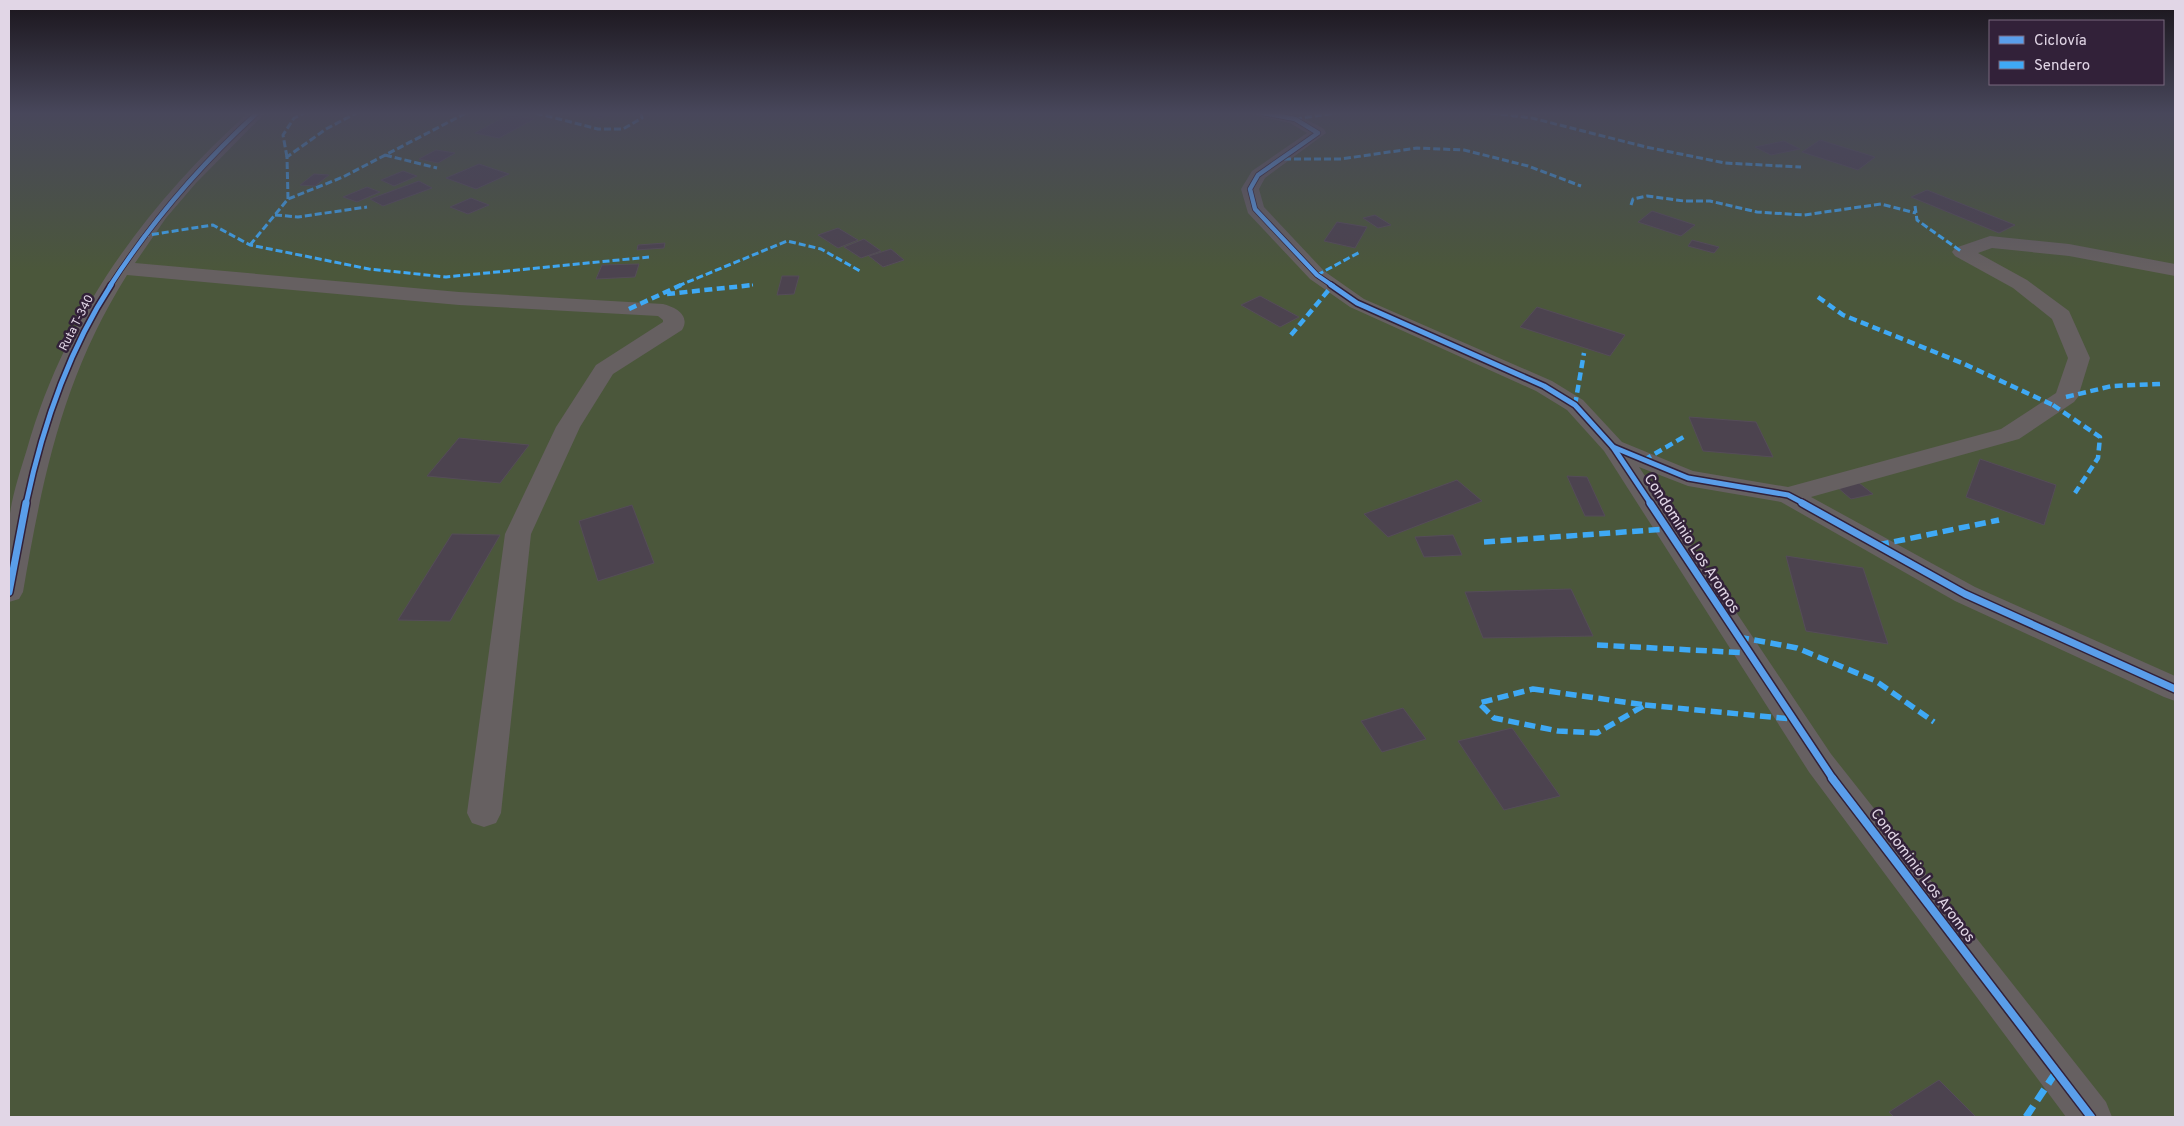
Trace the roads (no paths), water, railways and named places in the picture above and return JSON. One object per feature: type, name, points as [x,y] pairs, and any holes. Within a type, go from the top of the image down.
[{"type":"street","name":"Ruta T-340","points":[[9,592],[35,464],[63,377],[80,338],[120,268],[142,236],[189,179],[203,166]]},
{"type":"street","name":"Condominio Los Aromos","points":[[1272,166],[1258,175],[1250,190],[1255,209],[1316,275],[1357,303],[1544,386],[1574,405],[1612,447],[1820,763],[2090,1117]]},
{"type":"street","points":[[1788,495],[2010,434],[2066,397],[2078,358],[2061,316],[2020,284],[1962,252],[1990,242],[2069,250],[2175,270]]},
{"type":"street","points":[[120,268],[567,307],[663,310],[674,317],[674,325],[604,370],[568,427],[518,534],[484,814]]},
{"type":"street","points":[[1612,447],[1688,478],[1788,495],[1965,594],[2175,689]]}]
